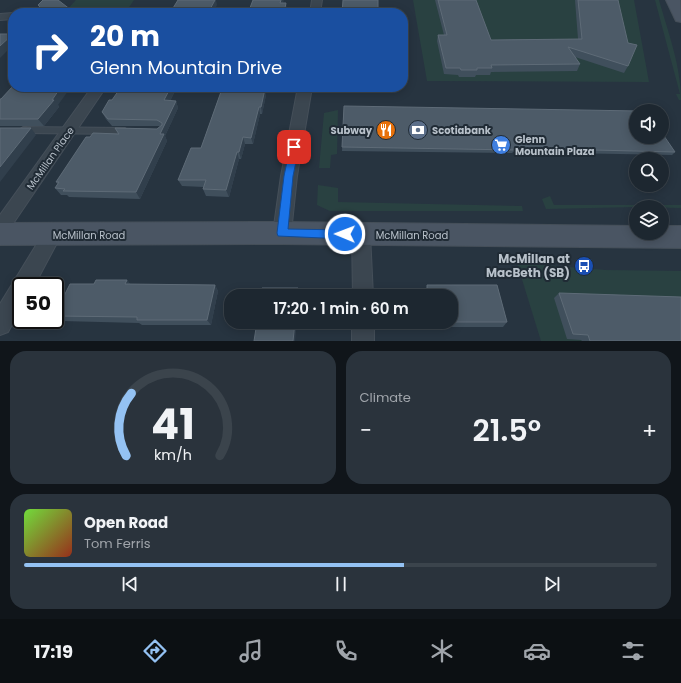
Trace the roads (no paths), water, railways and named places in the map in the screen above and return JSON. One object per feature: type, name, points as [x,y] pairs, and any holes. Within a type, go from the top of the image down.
[{"type":"main road","points":[[674,0],[681,18]]},
{"type":"main road","name":"McMillan Road","points":[[0,234],[282,233],[681,236]]},
{"type":"street","name":"McMillan Place","points":[[0,229],[96,92]]},
{"type":"street","points":[[282,233],[289,176],[304,92]]},
{"type":"street","points":[[361,234],[363,289]]},
{"type":"street","points":[[28,277],[52,235]]},
{"type":"street","points":[[0,324],[12,304]]},
{"type":"street","points":[[363,329],[363,341]]},
{"type":"lane","points":[[15,130],[131,131]]},
{"type":"place","name":"Subway","points":[[386,130]]},
{"type":"place","name":"Scotiabank","points":[[418,130]]},
{"type":"place","name":"Glenn Mountain Plaza","points":[[501,145]]},
{"type":"place","name":"McMillan at MacBeth (SB)","points":[[584,266]]}]
